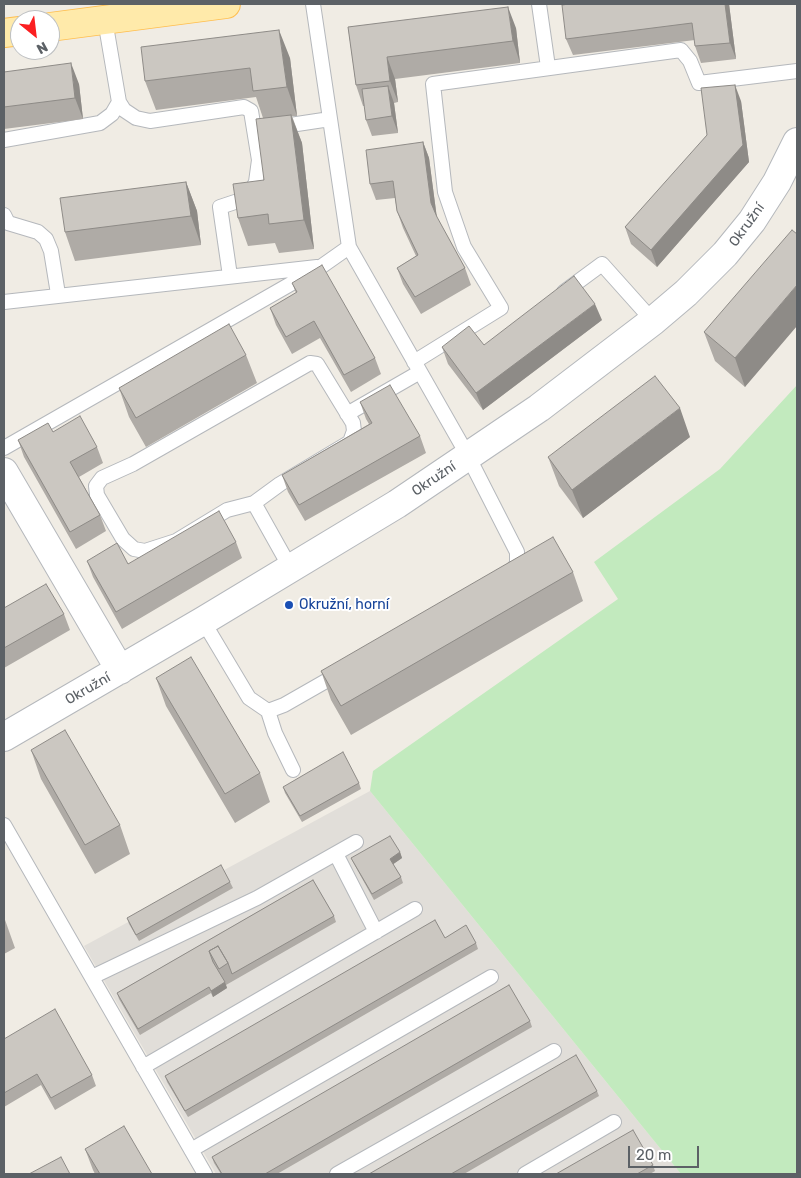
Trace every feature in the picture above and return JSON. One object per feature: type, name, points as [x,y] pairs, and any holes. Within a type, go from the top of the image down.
[{"type":"main road","points":[[60,26],[226,4]]},
{"type":"street","name":"Okružní","points":[[4,737],[203,622],[397,504],[540,408],[686,294],[752,221],[777,182],[797,142]]},
{"type":"street","points":[[4,472],[120,670]]},
{"type":"lane","points":[[313,4],[349,247],[468,456],[517,552],[517,564],[507,577],[499,582]]},
{"type":"lane","points":[[539,4],[548,67]]},
{"type":"lane","points":[[105,20],[119,102],[124,110],[136,118],[150,120],[244,107],[251,111],[259,160],[256,182],[250,194],[238,201],[220,207],[230,276]]},
{"type":"lane","points":[[347,414],[501,308],[464,246],[445,192],[433,84],[681,50],[690,61],[699,83],[797,71]]},
{"type":"lane","points":[[4,140],[100,123],[112,114],[119,102]]},
{"type":"lane","points":[[254,130],[330,119]]},
{"type":"lane","points":[[4,215],[8,223],[38,232],[46,239],[51,251],[58,294]]},
{"type":"lane","points":[[4,448],[322,266],[349,247]]},
{"type":"lane","points":[[562,293],[602,264],[653,321]]},
{"type":"lane","points":[[4,302],[58,294],[322,266]]},
{"type":"lane","points":[[310,363],[318,364],[353,423],[354,431],[350,442],[280,484],[254,503],[227,510],[176,541],[145,551],[134,549],[123,539],[97,494],[96,486],[102,478],[133,464],[310,363]]},
{"type":"lane","points":[[254,503],[291,568]]},
{"type":"lane","points":[[203,622],[249,698],[268,711],[275,733],[293,770]]},
{"type":"lane","points":[[268,711],[284,705],[356,664]]},
{"type":"lane","points":[[4,825],[205,1174]]},
{"type":"lane","points":[[92,978],[257,898],[356,842]]},
{"type":"lane","points":[[336,854],[376,932]]},
{"type":"lane","points":[[143,1067],[415,909]]},
{"type":"lane","points":[[191,1150],[491,977]]},
{"type":"lane","points":[[338,1174],[554,1051]]},
{"type":"lane","points":[[524,1174],[614,1122]]},
{"type":"shaded area","points":[[370,791],[681,1174],[216,1174],[84,946]]},
{"type":"green space","points":[[797,385],[797,1174],[681,1174],[370,791],[373,771],[618,599],[594,562],[720,469]]},
{"type":"building","points":[[725,4],[730,43],[695,46],[692,23],[566,39],[562,5]]},
{"type":"building","points":[[508,7],[513,41],[387,57],[390,81],[356,85],[348,27]]},
{"type":"building","points":[[279,30],[287,87],[253,91],[250,68],[145,81],[141,47]]},
{"type":"building","points":[[71,63],[75,98],[4,107],[4,72]]},
{"type":"building","points":[[735,85],[743,145],[651,250],[625,227],[707,135],[701,88]]},
{"type":"building","points":[[388,86],[392,116],[366,120],[362,89]]},
{"type":"building","points":[[291,115],[304,220],[269,224],[268,214],[238,218],[233,184],[264,180],[256,119]]},
{"type":"building","points":[[423,142],[431,203],[465,268],[415,297],[397,268],[418,255],[397,211],[393,181],[370,184],[366,150]]},
{"type":"building","points":[[186,182],[191,216],[65,232],[60,198]]},
{"type":"building","points":[[792,230],[797,234],[797,285],[735,358],[704,332]]},
{"type":"building","points":[[322,265],[375,358],[344,375],[314,321],[286,337],[270,308],[297,292],[292,283]]},
{"type":"building","points":[[574,276],[595,304],[476,393],[442,347],[469,326],[484,345]]},
{"type":"building","points":[[229,324],[246,355],[136,418],[119,388]]},
{"type":"building","points":[[655,376],[680,408],[572,490],[548,457]]},
{"type":"building","points":[[390,385],[420,436],[299,505],[282,475],[372,423],[360,402]]},
{"type":"building","points":[[80,416],[97,447],[70,462],[100,515],[70,532],[18,440],[48,423],[53,432]]},
{"type":"building","points":[[219,511],[236,542],[116,612],[87,561],[117,543],[128,564]]},
{"type":"building","points":[[553,537],[573,572],[341,706],[321,671]]},
{"type":"building","points":[[46,584],[64,614],[4,648],[4,608]]},
{"type":"building","points":[[191,657],[260,773],[225,794],[156,678]]},
{"type":"building","points":[[65,730],[120,825],[85,845],[31,750]]},
{"type":"building","points":[[343,752],[359,783],[300,816],[283,787]]},
{"type":"building","points":[[390,836],[400,852],[390,859],[401,877],[372,894],[351,858]]},
{"type":"building","points":[[221,865],[230,882],[136,935],[127,918]]},
{"type":"building","points":[[313,880],[334,916],[232,974],[218,946],[209,951],[225,982],[211,991],[209,987],[138,1029],[117,993]]},
{"type":"building","points":[[435,920],[445,938],[466,925],[476,943],[185,1111],[165,1076]]},
{"type":"building","points":[[218,946],[228,963],[219,969],[209,951]]},
{"type":"building","points":[[509,985],[530,1021],[265,1174],[222,1174],[212,1157]]},
{"type":"building","points":[[55,1009],[92,1075],[51,1098],[37,1074],[4,1093],[4,1039]]},
{"type":"building","points":[[576,1055],[597,1091],[451,1174],[369,1174]]},
{"type":"building","points":[[124,1126],[152,1174],[100,1174],[85,1149]]},
{"type":"building","points":[[633,1130],[653,1165],[637,1174],[556,1174]]},
{"type":"building","points":[[61,1157],[70,1174],[29,1174]]},
{"type":"place","name":"Okružní, horní","points":[[289,605]]}]
